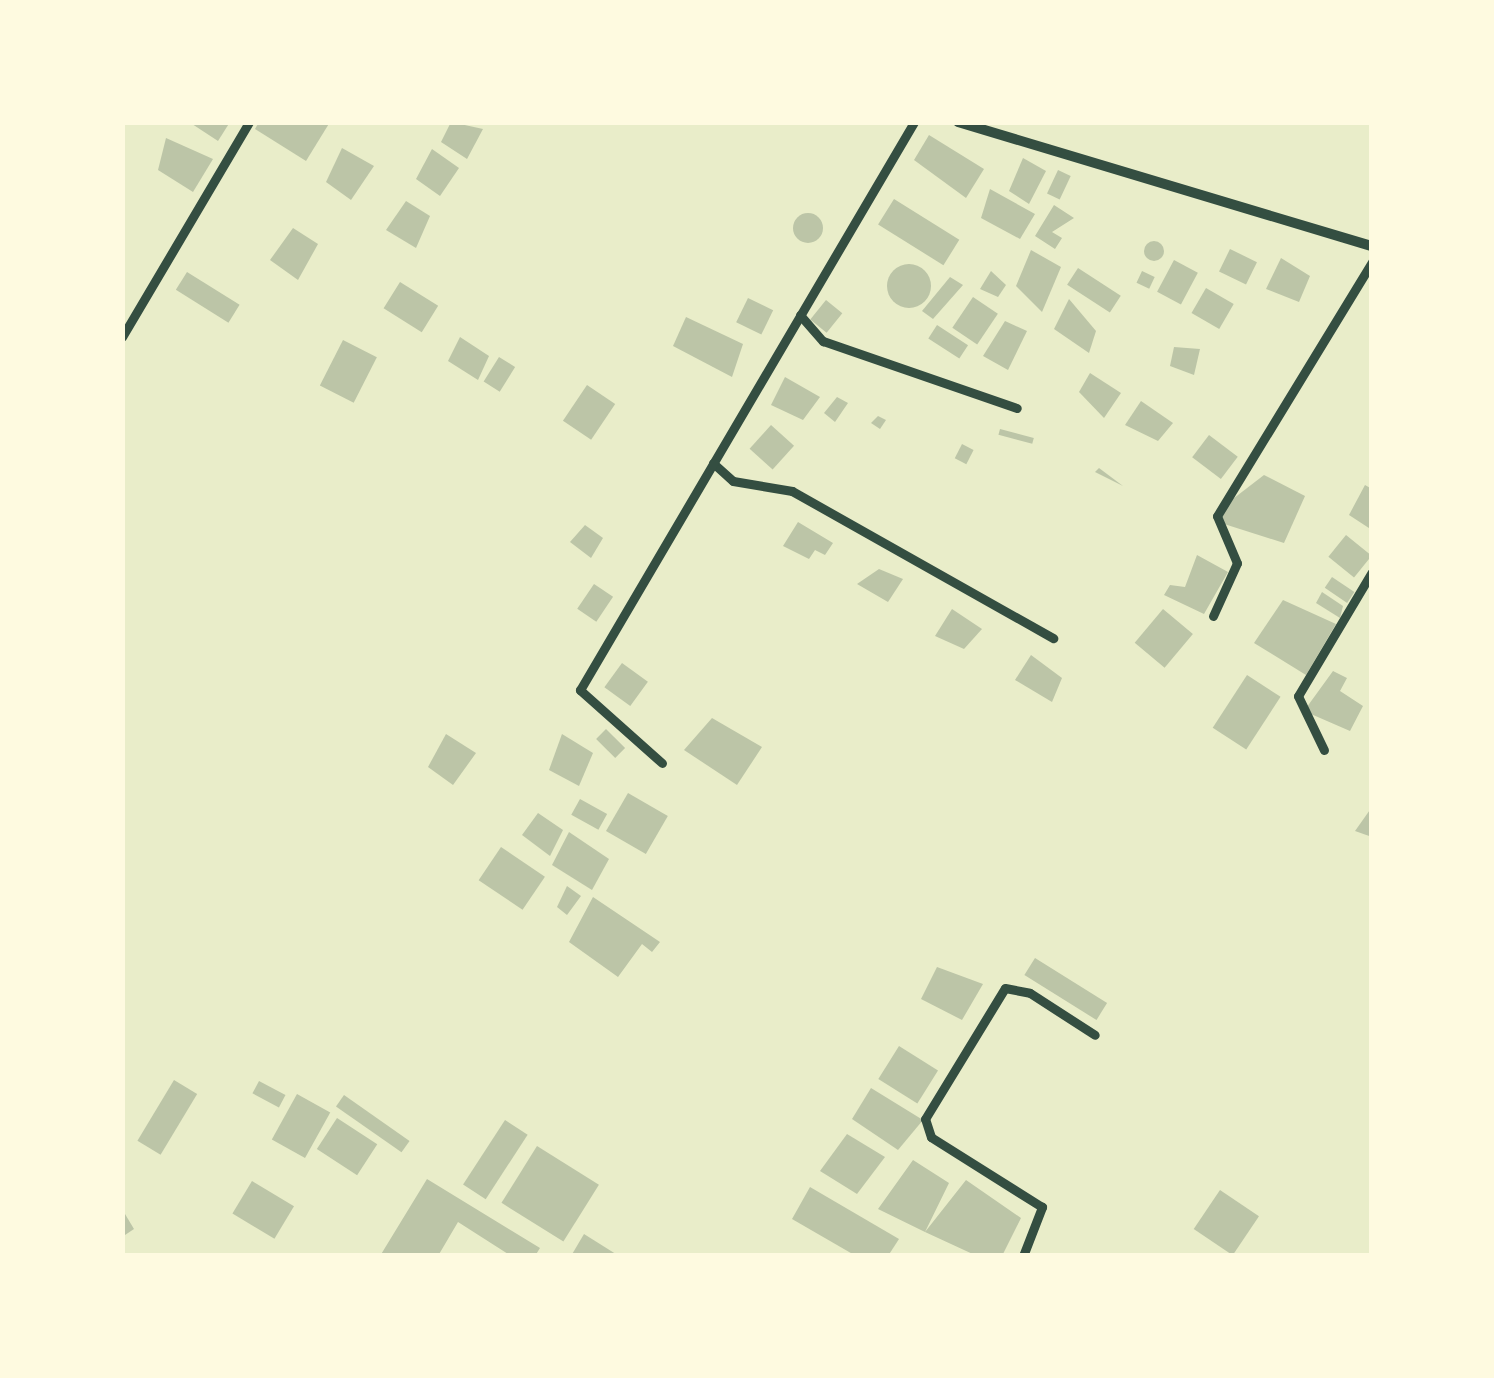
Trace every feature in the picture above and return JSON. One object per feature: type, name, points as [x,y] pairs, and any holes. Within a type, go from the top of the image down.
[{"type":"street","points":[[122,337],[248,122]]},
{"type":"street","points":[[662,762],[580,690],[914,122]]},
{"type":"street","points":[[958,122],[1372,246]]},
{"type":"street","points":[[1214,616],[1237,563],[1217,516],[1372,262]]},
{"type":"street","points":[[800,316],[823,340],[1017,408]]},
{"type":"street","points":[[713,463],[733,481],[792,491],[1053,638]]},
{"type":"street","points":[[1324,750],[1298,696],[1372,572]]},
{"type":"street","points":[[1023,1256],[1042,1207],[931,1137],[925,1120],[1005,988],[1030,993],[1095,1035]]},
{"type":"building","points":[[189,122],[230,122],[218,141]]},
{"type":"building","points":[[259,122],[330,122],[306,161],[255,129]]},
{"type":"building","points":[[451,122],[483,129],[467,159],[441,142]]},
{"type":"building","points":[[929,135],[984,169],[966,198],[914,160]]},
{"type":"building","points":[[166,138],[213,159],[193,192],[158,170]]},
{"type":"building","points":[[342,148],[374,166],[351,200],[326,182]]},
{"type":"building","points":[[432,149],[459,168],[440,196],[416,179]]},
{"type":"building","points":[[1023,158],[1046,171],[1029,204],[1009,191]]},
{"type":"building","points":[[1058,170],[1071,176],[1060,199],[1047,194]]},
{"type":"building","points":[[990,189],[1035,214],[1020,239],[981,218]]},
{"type":"building","points":[[894,199],[959,240],[943,265],[878,224]]},
{"type":"building","points":[[406,201],[430,216],[416,248],[386,230]]},
{"type":"building","points":[[1054,205],[1074,218],[1052,232],[1062,238],[1055,249],[1035,236]]},
{"type":"building","points":[[808,213],[819,217],[823,228],[819,239],[808,243],[797,239],[793,228],[797,217]]},
{"type":"building","points":[[293,228],[318,244],[298,280],[270,260]]},
{"type":"building","points":[[1154,241],[1164,251],[1154,261],[1144,251]]},
{"type":"building","points":[[1230,249],[1257,262],[1246,285],[1219,271]]},
{"type":"building","points":[[1031,250],[1061,267],[1042,312],[1016,286]]},
{"type":"building","points":[[1281,258],[1310,276],[1299,302],[1266,289]]},
{"type":"building","points":[[1174,260],[1198,273],[1181,304],[1157,292]]},
{"type":"building","points":[[909,264],[925,270],[931,286],[925,302],[909,308],[893,302],[887,286],[893,270]]},
{"type":"building","points":[[1078,268],[1121,296],[1110,313],[1067,285]]},
{"type":"building","points":[[991,271],[1006,285],[998,297],[980,289]]},
{"type":"building","points":[[1142,271],[1155,277],[1149,289],[1137,283]]},
{"type":"building","points":[[187,272],[240,305],[228,323],[176,290]]},
{"type":"building","points":[[950,277],[963,285],[933,319],[922,311]]},
{"type":"building","points":[[400,282],[438,306],[422,332],[384,308]]},
{"type":"building","points":[[1206,288],[1234,304],[1219,329],[1192,313]]},
{"type":"building","points":[[973,297],[998,314],[977,344],[952,328]]},
{"type":"building","points":[[748,298],[773,310],[761,335],[736,322]]},
{"type":"building","points":[[1069,299],[1096,331],[1089,353],[1054,329]]},
{"type":"building","points":[[826,300],[842,313],[827,333],[810,319]]},
{"type":"building","points":[[686,317],[743,344],[732,377],[673,346]]},
{"type":"building","points":[[1005,321],[1027,331],[1008,370],[983,356]]},
{"type":"building","points":[[937,325],[968,345],[959,359],[928,338]]},
{"type":"building","points":[[460,337],[489,356],[478,380],[448,361]]},
{"type":"building","points":[[343,340],[377,357],[354,403],[320,385]]},
{"type":"building","points":[[1174,347],[1200,349],[1194,375],[1170,366]]},
{"type":"building","points":[[499,357],[515,367],[500,392],[484,382]]},
{"type":"building","points":[[1090,373],[1121,393],[1104,418],[1079,392]]},
{"type":"building","points":[[785,377],[820,397],[803,420],[771,405]]},
{"type":"building","points":[[587,385],[615,404],[591,440],[563,421]]},
{"type":"building","points":[[837,397],[848,403],[835,422],[824,413]]},
{"type":"building","points":[[1141,401],[1173,423],[1158,441],[1125,425]]},
{"type":"building","points":[[878,416],[886,420],[880,429],[871,423]]},
{"type":"building","points":[[771,425],[794,446],[773,470],[750,449]]},
{"type":"building","points":[[1000,429],[1034,438],[1032,444],[998,435]]},
{"type":"building","points":[[1209,435],[1238,457],[1221,479],[1192,457]]},
{"type":"building","points":[[962,444],[974,450],[966,464],[955,458]]},
{"type":"building","points":[[1099,468],[1123,486],[1095,472]]},
{"type":"building","points":[[1264,475],[1305,496],[1284,543],[1221,523],[1225,505]]},
{"type":"building","points":[[1365,485],[1372,489],[1372,530],[1349,515]]},
{"type":"building","points":[[798,522],[833,543],[825,555],[815,550],[809,559],[783,546]]},
{"type":"building","points":[[585,525],[603,538],[591,558],[570,542]]},
{"type":"building","points":[[1346,535],[1372,556],[1354,578],[1328,557]]},
{"type":"building","points":[[1197,555],[1228,572],[1204,614],[1164,595],[1170,585],[1185,587]]},
{"type":"building","points":[[879,569],[903,579],[888,602],[857,584]]},
{"type":"building","points":[[1332,577],[1354,592],[1347,603],[1325,588]]},
{"type":"building","points":[[594,584],[613,597],[596,622],[577,609]]},
{"type":"building","points":[[1322,592],[1343,606],[1340,618],[1316,603]]},
{"type":"building","points":[[1283,600],[1336,624],[1306,675],[1254,643]]},
{"type":"building","points":[[952,609],[982,629],[964,649],[935,636]]},
{"type":"building","points":[[1163,609],[1193,634],[1165,668],[1135,643]]},
{"type":"building","points":[[1031,655],[1062,678],[1052,702],[1015,680]]},
{"type":"building","points":[[622,663],[648,682],[630,706],[604,687]]},
{"type":"building","points":[[1333,671],[1347,678],[1340,691],[1363,706],[1350,731],[1304,711]]},
{"type":"building","points":[[1247,675],[1281,697],[1246,750],[1213,728]]},
{"type":"building","points":[[712,718],[762,747],[737,785],[684,750]]},
{"type":"building","points":[[606,729],[625,748],[615,758],[596,739]]},
{"type":"building","points":[[446,734],[476,753],[453,785],[428,767]]},
{"type":"building","points":[[562,734],[593,753],[579,786],[549,770]]},
{"type":"building","points":[[628,793],[668,816],[646,854],[606,831]]},
{"type":"building","points":[[580,799],[607,814],[598,830],[571,815]]},
{"type":"building","points":[[1372,807],[1372,837],[1355,831]]},
{"type":"building","points":[[538,813],[563,830],[550,856],[522,835]]},
{"type":"building","points":[[569,832],[609,859],[592,890],[552,865]]},
{"type":"building","points":[[501,847],[545,877],[523,910],[479,880]]},
{"type":"building","points":[[567,886],[581,896],[567,915],[557,907]]},
{"type":"building","points":[[593,897],[660,942],[652,952],[642,944],[618,977],[569,942]]},
{"type":"building","points":[[1035,958],[1107,1003],[1096,1020],[1024,975]]},
{"type":"building","points":[[937,967],[983,984],[962,1020],[921,999]]},
{"type":"building","points":[[899,1046],[938,1070],[917,1103],[878,1079]]},
{"type":"building","points":[[174,1080],[197,1094],[161,1155],[137,1141]]},
{"type":"building","points":[[259,1081],[285,1095],[279,1107],[252,1093]]},
{"type":"building","points":[[871,1088],[923,1120],[898,1150],[852,1119]]},
{"type":"building","points":[[297,1094],[330,1112],[305,1158],[272,1139]]},
{"type":"building","points":[[344,1095],[410,1141],[402,1152],[336,1106]]},
{"type":"building","points":[[337,1118],[377,1144],[357,1175],[317,1149]]},
{"type":"building","points":[[505,1120],[528,1135],[486,1199],[463,1185]]},
{"type":"building","points":[[847,1134],[885,1157],[857,1194],[820,1171]]},
{"type":"building","points":[[537,1146],[599,1185],[563,1242],[501,1203]]},
{"type":"building","points":[[913,1160],[949,1183],[925,1232],[878,1209]]},
{"type":"building","points":[[427,1179],[540,1248],[535,1256],[511,1256],[458,1222],[438,1256],[380,1256]]},
{"type":"building","points":[[966,1180],[1021,1218],[1002,1256],[977,1256],[925,1232]]},
{"type":"building","points":[[252,1181],[294,1206],[274,1239],[232,1214]]},
{"type":"building","points":[[810,1187],[899,1239],[888,1256],[856,1256],[792,1219]]},
{"type":"building","points":[[1220,1190],[1259,1216],[1233,1255],[1194,1229]]},
{"type":"building","points":[[122,1209],[134,1229],[122,1237]]},
{"type":"building","points":[[584,1234],[619,1256],[571,1256]]}]
